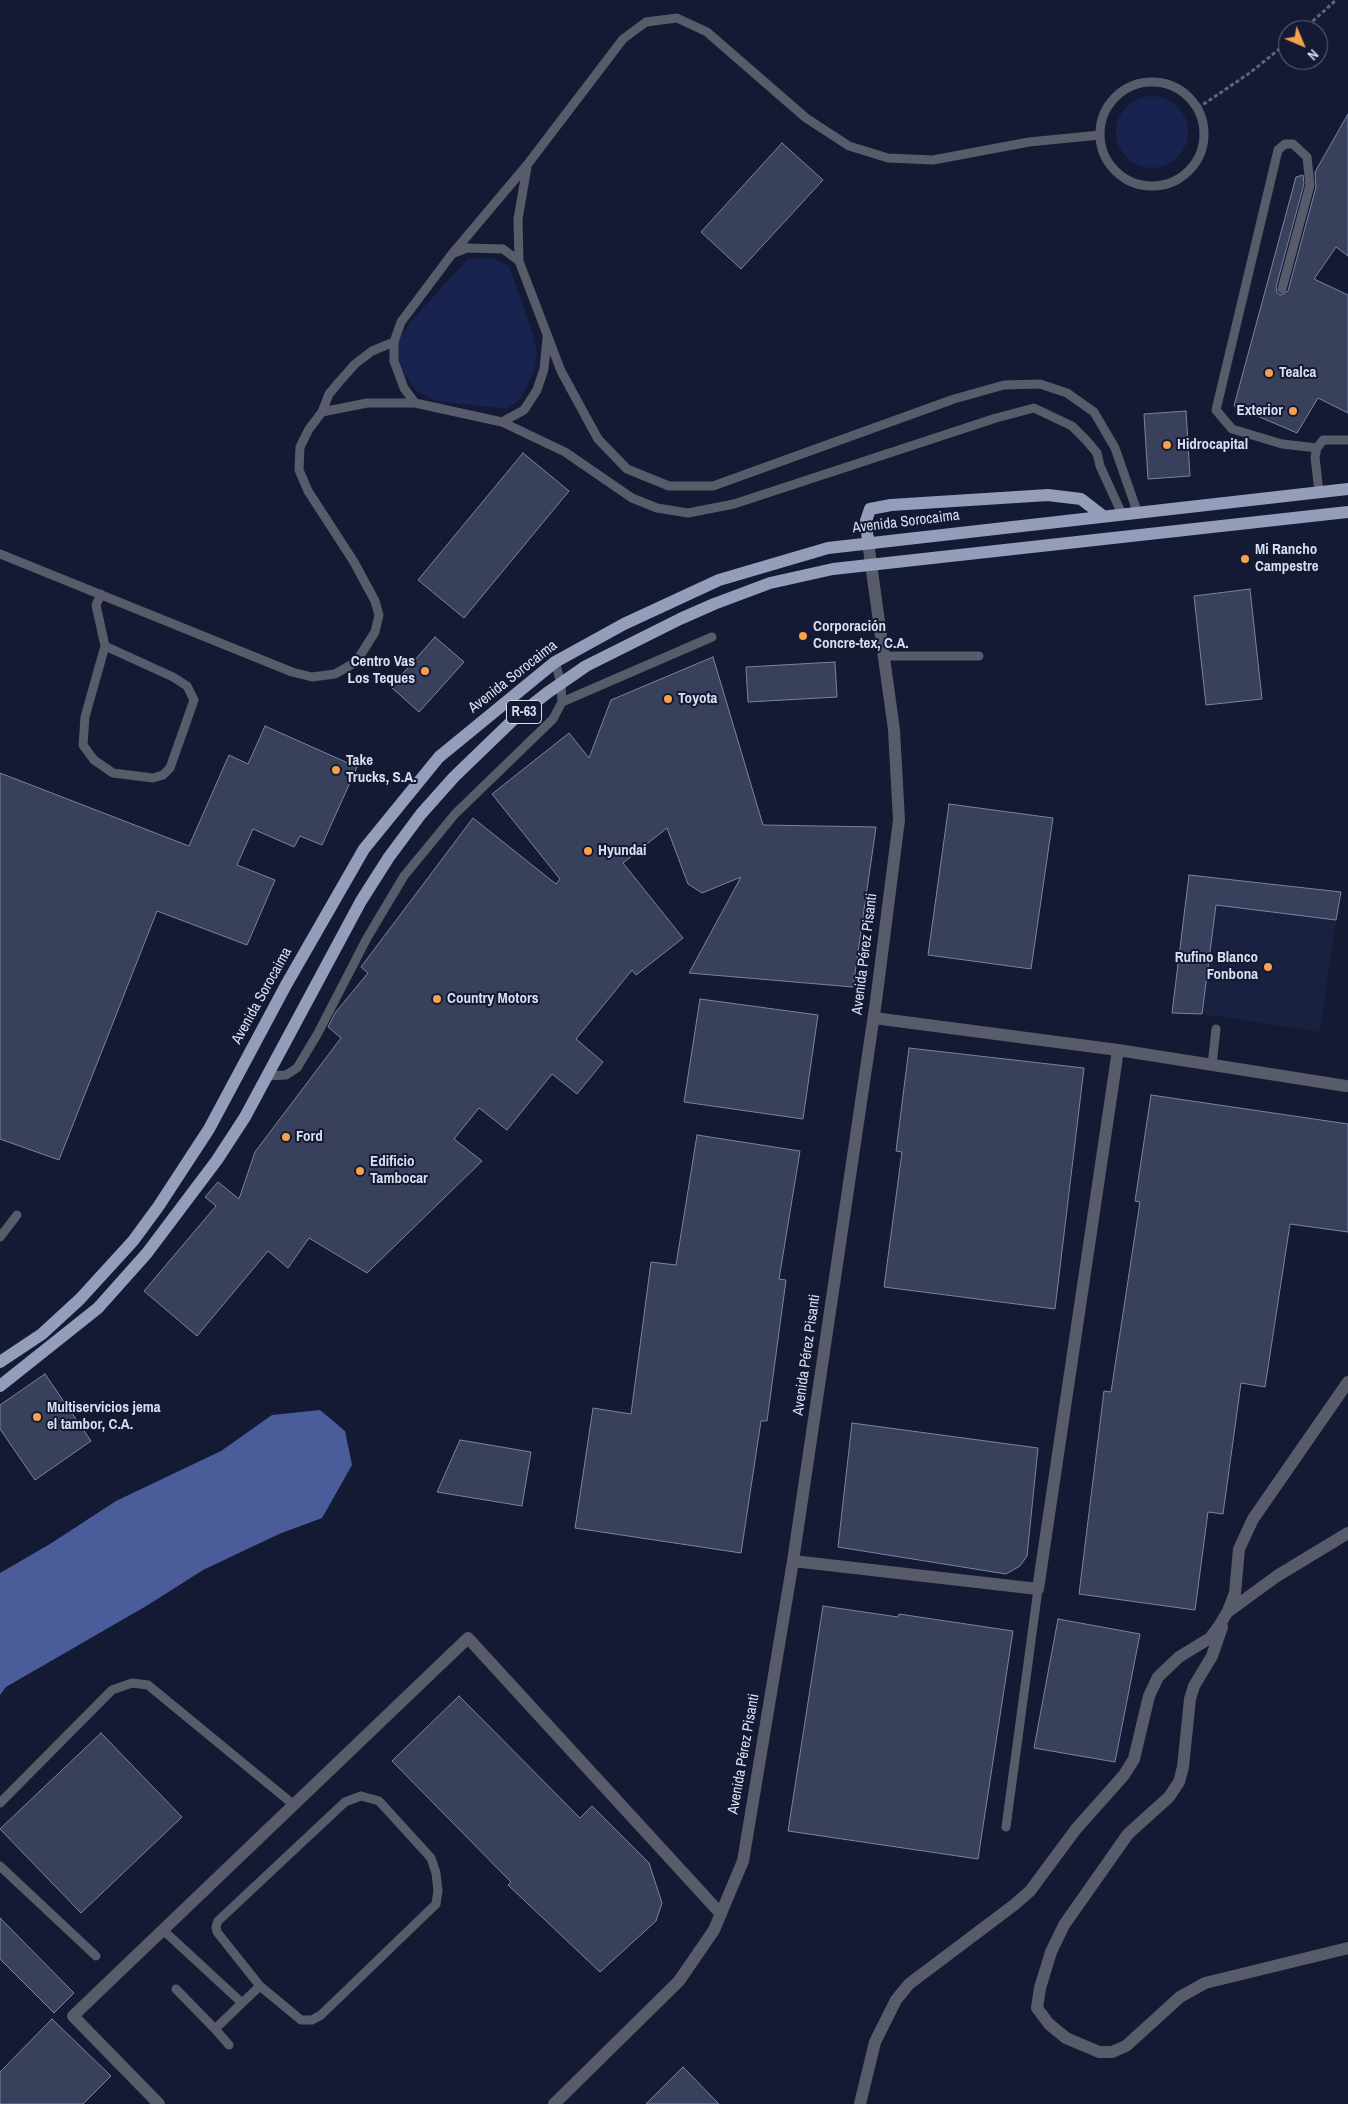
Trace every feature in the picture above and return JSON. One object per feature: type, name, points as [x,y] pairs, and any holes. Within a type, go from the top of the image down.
[{"type":"main road","name":"Avenida Sorocaima","points":[[0,1362],[42,1334],[80,1299],[133,1241],[209,1129],[286,985],[364,849],[439,757],[555,662],[624,624],[719,580],[828,548],[868,542],[1348,490]]},
{"type":"main road","points":[[868,542],[866,521],[870,509],[891,505],[1048,495],[1081,499],[1103,516]]},
{"type":"main road","name":"R-63","points":[[0,1386],[98,1308],[147,1253],[217,1160],[245,1117],[361,902],[388,857],[454,777],[513,720],[561,683],[615,650],[714,604],[770,583],[833,569],[1348,512]]},
{"type":"main road","points":[[133,1241],[147,1253]]},
{"type":"street","name":"Avenida Pérez Pisanti","points":[[554,2104],[680,1981],[714,1930],[743,1861],[794,1561],[874,1018],[900,820],[894,730],[868,542]]},
{"type":"street","points":[[874,1018],[1118,1050],[1346,1086]]},
{"type":"street","points":[[794,1561],[1038,1589],[1118,1050]]},
{"type":"street","points":[[1348,1382],[1253,1519],[1240,1550],[1235,1593],[1218,1642],[1194,1686],[1190,1699],[1183,1767],[1179,1782],[1169,1797],[1128,1834],[1064,1925],[1048,1961],[1040,1988],[1037,2008],[1049,2024],[1066,2038],[1099,2052],[1112,2052],[1126,2046],[1180,1997],[1206,1983],[1348,1948]]},
{"type":"street","points":[[860,2104],[875,2042],[896,2000],[909,1984],[924,1971],[1014,1905],[1030,1891],[1076,1829],[1124,1775],[1134,1759],[1149,1696],[1158,1677],[1180,1657],[1210,1638],[1227,1613],[1277,1576],[1348,1533]]},
{"type":"street","points":[[159,2104],[73,2016],[468,1638],[721,1914]]},
{"type":"lane","points":[[415,403],[397,374],[394,361],[394,342],[401,322],[452,254],[527,165],[623,39],[646,22],[677,18],[707,32],[806,118],[849,146],[888,158],[933,160],[1029,142],[1100,134]]},
{"type":"lane","points":[[1156,82],[1173,86],[1187,95],[1198,108],[1204,125],[1204,142],[1198,158],[1188,172],[1173,181],[1157,186],[1140,185],[1124,178],[1111,166],[1103,151],[1100,134],[1103,117],[1110,102],[1123,90],[1139,83],[1156,82]]},
{"type":"lane","points":[[1282,289],[1310,185],[1307,157],[1293,144],[1285,144],[1278,150],[1216,410],[1232,429],[1282,444],[1317,448]]},
{"type":"lane","points":[[527,165],[518,219],[519,261],[561,371],[598,439],[627,469],[669,486],[713,486],[954,399],[1004,385],[1040,384],[1067,393],[1094,412],[1115,448],[1138,514]]},
{"type":"lane","points":[[452,254],[467,248],[503,249],[519,261]]},
{"type":"lane","points":[[502,422],[524,410],[537,390],[544,369],[548,338]]},
{"type":"lane","points":[[0,554],[292,672],[312,677],[335,674],[356,662],[375,632],[379,615],[375,601],[335,532],[318,510],[299,470],[300,447],[308,429],[322,412],[329,394],[355,364],[372,352],[394,342]]},
{"type":"lane","points":[[322,412],[367,403],[415,403],[502,422],[565,452],[632,498],[657,508],[688,513],[734,504],[996,418],[1034,408],[1072,426],[1097,453],[1100,466],[1122,514]]},
{"type":"lane","points":[[1319,492],[1315,457],[1317,448],[1323,440],[1348,440]]},
{"type":"lane","points":[[101,594],[96,605],[105,646],[85,717],[83,745],[94,760],[113,773],[153,778],[163,775],[170,768],[194,700],[187,686],[173,677],[105,646]]},
{"type":"lane","points":[[562,702],[712,637]]},
{"type":"lane","points":[[884,656],[980,656]]},
{"type":"lane","points":[[266,1076],[286,1076],[297,1068],[318,1033],[367,938],[404,876],[455,814],[553,718],[562,702],[561,683],[555,662]]},
{"type":"lane","points":[[1212,1065],[1216,1029]]},
{"type":"lane","points":[[0,1237],[17,1215]]},
{"type":"lane","points":[[1006,1827],[1038,1589]]},
{"type":"lane","points":[[0,1803],[112,1690],[132,1684],[148,1685],[294,1805]]},
{"type":"lane","points":[[361,1796],[379,1801],[431,1858],[437,1882],[436,1904],[321,2015],[312,2020],[301,2020],[260,1986],[217,1932],[218,1922],[345,1802],[361,1796]]},
{"type":"lane","points":[[0,1866],[96,1956]]},
{"type":"lane","points":[[163,1930],[242,2003]]},
{"type":"lane","points":[[214,2029],[260,1986]]},
{"type":"lane","points":[[176,1989],[229,2045]]},
{"type":"path","points":[[1314,20],[1336,0]]},
{"type":"path","points":[[1198,108],[1251,72],[1278,50]]},
{"type":"shaded area","points":[[1159,96],[1178,106],[1186,118],[1188,132],[1186,146],[1178,158],[1166,166],[1145,168],[1126,158],[1118,146],[1116,125],[1126,106],[1138,98]]},
{"type":"shaded area","points":[[493,258],[509,266],[533,334],[537,354],[534,371],[520,399],[507,409],[437,401],[416,391],[401,368],[396,346],[410,322],[468,259]]},
{"type":"shaded area","name":"Rufino Blanco Fonbona","points":[[1216,905],[1336,920],[1320,1032],[1202,1014]]},
{"type":"shaded area","points":[[320,1410],[345,1431],[352,1465],[322,1518],[279,1534],[203,1570],[148,1605],[6,1687],[0,1695],[0,1573],[50,1544],[116,1501],[221,1451],[272,1415]]},
{"type":"building","points":[[1348,114],[1348,256],[1336,247],[1314,279],[1348,295],[1348,413],[1318,398],[1297,433],[1234,406],[1296,177],[1303,175],[1304,184],[1276,287],[1277,293],[1281,295],[1288,291],[1316,187],[1315,172]]},
{"type":"building","points":[[782,143],[823,180],[741,269],[701,232]]},
{"type":"building","name":"Hidrocapital","points":[[1186,411],[1190,476],[1148,479],[1144,414]]},
{"type":"building","points":[[523,453],[569,491],[464,618],[418,580]]},
{"type":"building","points":[[1250,589],[1262,699],[1206,705],[1194,596]]},
{"type":"building","points":[[435,637],[464,662],[419,712],[391,687]]},
{"type":"building","points":[[713,657],[763,825],[876,827],[853,987],[689,973],[741,877],[702,893],[688,884],[667,828],[623,863],[683,938],[636,975],[632,970],[576,1039],[603,1062],[577,1094],[552,1074],[507,1130],[479,1108],[454,1139],[482,1161],[367,1273],[309,1238],[288,1268],[268,1251],[197,1336],[144,1291],[216,1206],[205,1197],[218,1182],[239,1199],[255,1152],[341,1038],[328,1027],[335,1013],[368,973],[361,967],[473,818],[556,884],[560,879],[492,794],[569,733],[589,758],[611,700]]},
{"type":"building","points":[[835,662],[837,697],[748,702],[746,667]]},
{"type":"building","points":[[265,726],[357,767],[322,845],[300,836],[294,847],[253,829],[237,865],[275,880],[247,945],[157,911],[59,1160],[0,1139],[0,773],[189,846],[229,755],[248,764]]},
{"type":"building","points":[[949,804],[1053,818],[1031,969],[928,955]]},
{"type":"building","points":[[1189,875],[1341,892],[1336,920],[1216,905],[1202,1014],[1172,1013]]},
{"type":"building","points":[[700,999],[818,1015],[803,1119],[684,1102]]},
{"type":"building","points":[[909,1048],[1084,1068],[1055,1309],[884,1287],[902,1152],[896,1151]]},
{"type":"building","points":[[1151,1095],[1348,1124],[1348,1232],[1290,1224],[1265,1387],[1241,1383],[1223,1514],[1208,1512],[1195,1610],[1079,1594],[1104,1391],[1111,1392],[1140,1202],[1135,1201]]},
{"type":"building","points":[[697,1135],[800,1151],[779,1279],[786,1280],[767,1421],[761,1421],[741,1553],[575,1528],[593,1408],[631,1414],[651,1262],[676,1265]]},
{"type":"building","name":"Multiservicios jema el tambor, C.A.","points":[[45,1374],[91,1441],[35,1480],[0,1429],[0,1405]]},
{"type":"building","points":[[852,1423],[1038,1448],[1027,1556],[1020,1566],[1006,1574],[838,1547]]},
{"type":"building","points":[[460,1440],[531,1452],[522,1506],[437,1492]]},
{"type":"building","points":[[823,1606],[898,1617],[899,1614],[1013,1631],[978,1859],[788,1831]]},
{"type":"building","points":[[1058,1619],[1140,1634],[1115,1762],[1034,1748]]},
{"type":"building","points":[[459,1696],[580,1818],[592,1806],[649,1863],[662,1903],[656,1921],[600,1972],[508,1885],[511,1882],[392,1761]]},
{"type":"building","points":[[101,1733],[182,1817],[81,1913],[0,1829]]},
{"type":"building","points":[[0,1918],[74,1993],[54,2013],[0,1959]]},
{"type":"building","points":[[52,2019],[111,2076],[83,2104],[0,2104],[0,2072]]},
{"type":"building","points":[[683,2067],[719,2104],[646,2104]]},
{"type":"place","name":"Tealca","points":[[1269,373]]},
{"type":"place","name":"Exterior","points":[[1293,411]]},
{"type":"place","name":"Hidrocapital","points":[[1167,445]]},
{"type":"place","name":"Mi Rancho Campestre","points":[[1245,559]]},
{"type":"place","name":"Corporación Concre-tex, C.A.","points":[[803,636]]},
{"type":"place","name":"Centro Vas Los Teques","points":[[425,671]]},
{"type":"place","name":"Toyota","points":[[668,699]]},
{"type":"place","name":"Take Trucks, S.A.","points":[[336,770]]},
{"type":"place","name":"Hyundai","points":[[588,851]]},
{"type":"place","name":"Rufino Blanco Fonbona","points":[[1268,967]]},
{"type":"place","name":"Country Motors","points":[[437,999]]},
{"type":"place","name":"Ford","points":[[286,1137]]},
{"type":"place","name":"Edificio Tambocar","points":[[360,1171]]},
{"type":"place","name":"Multiservicios jema el tambor, C.A.","points":[[37,1417]]}]
